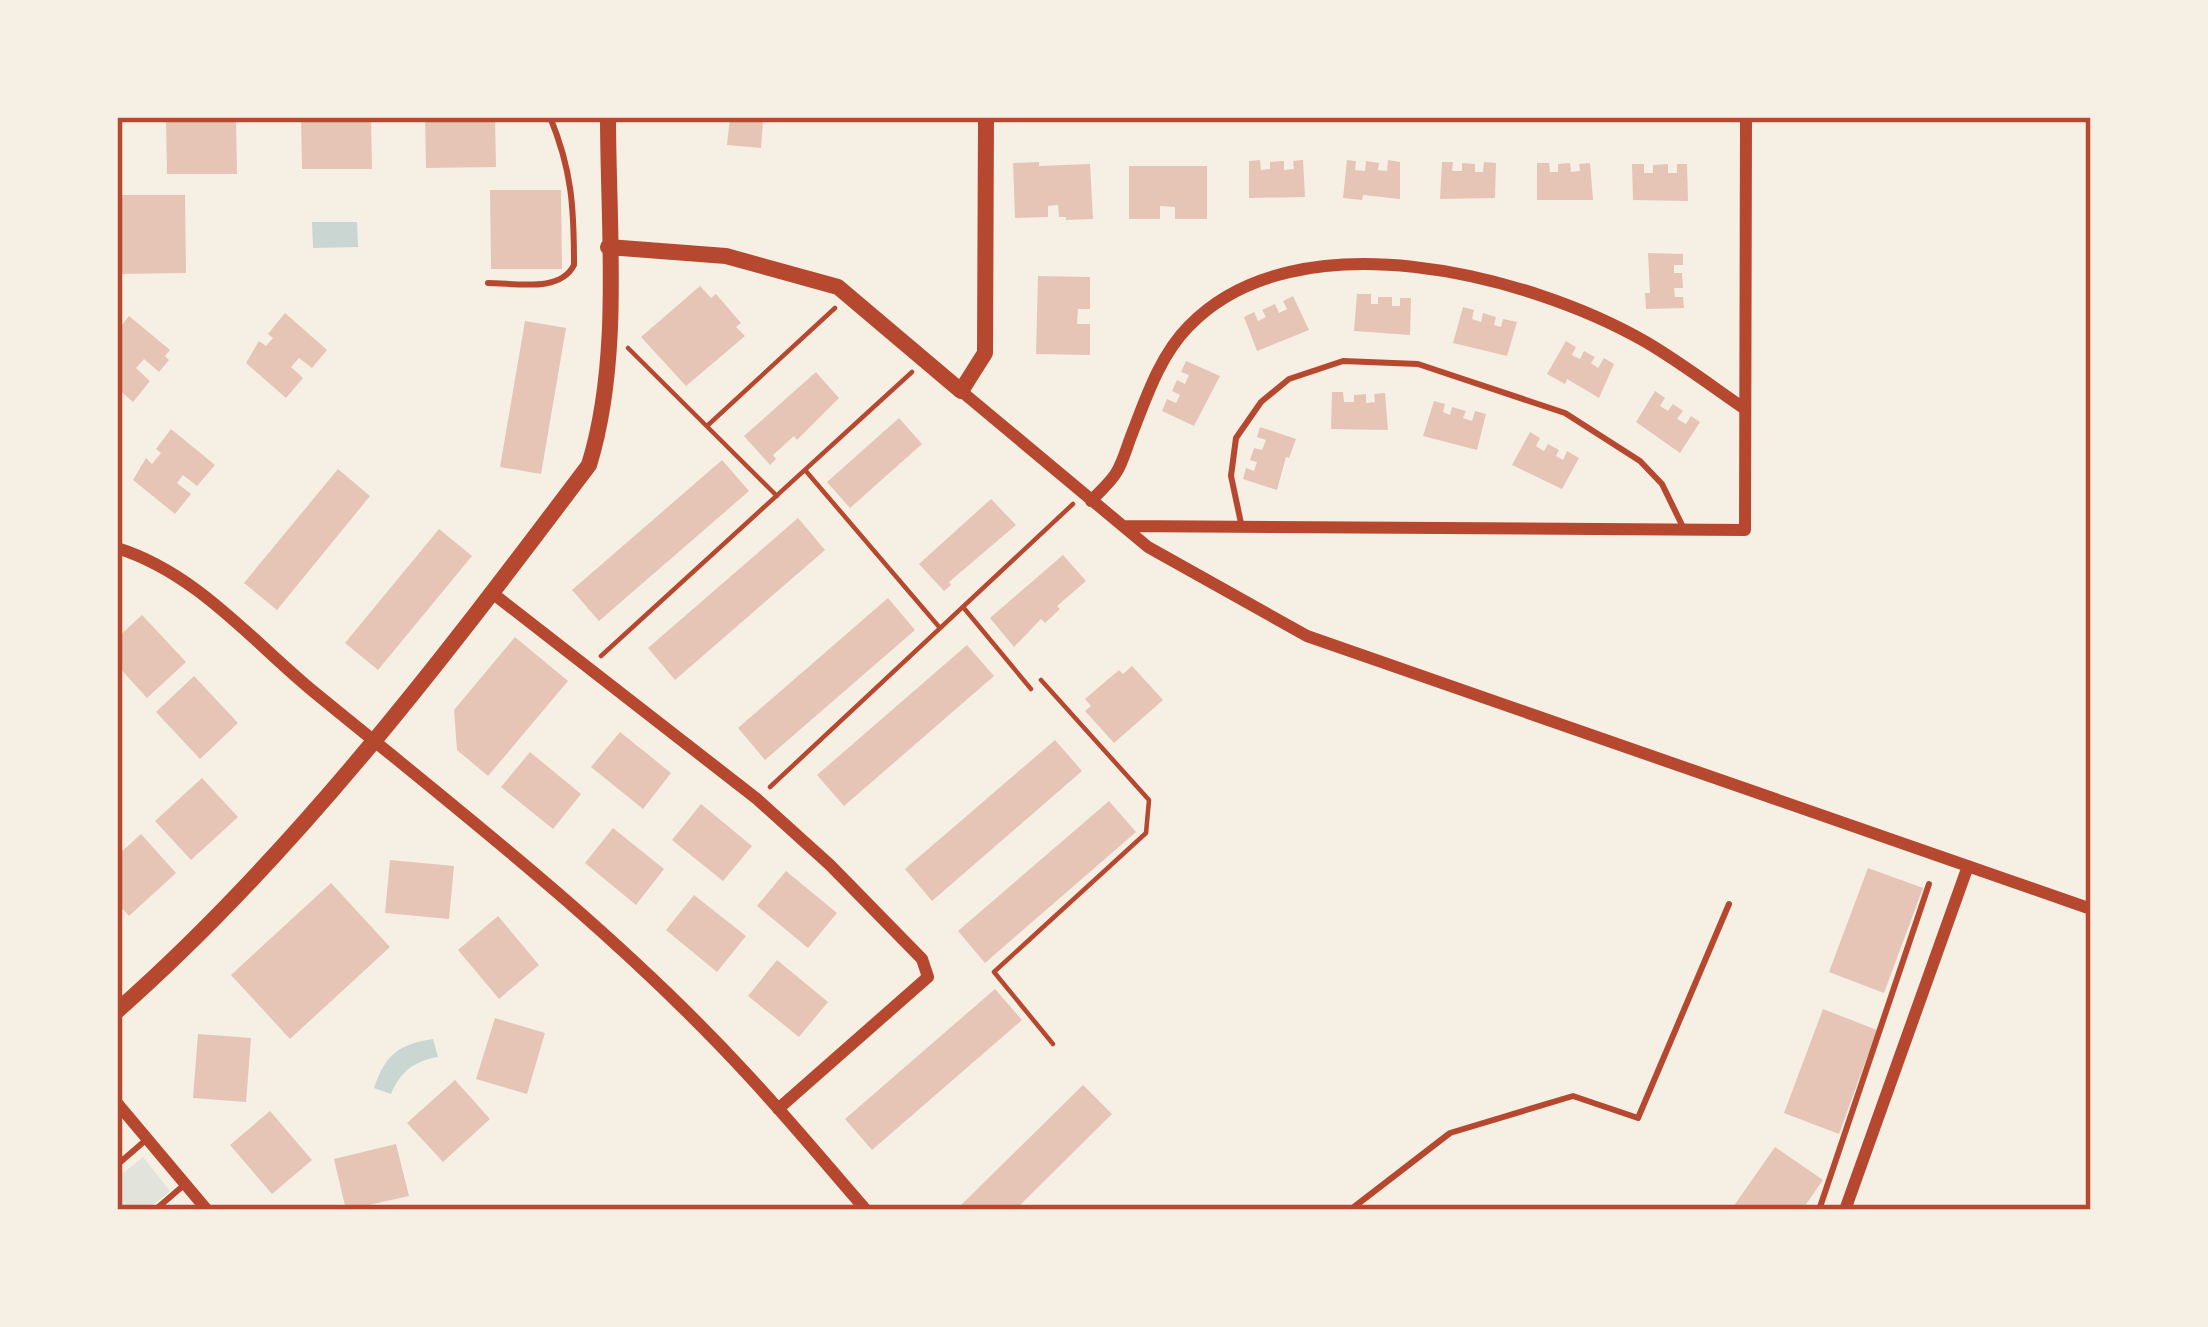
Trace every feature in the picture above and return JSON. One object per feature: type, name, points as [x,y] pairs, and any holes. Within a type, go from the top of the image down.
[{"type":"street","points":[[117,1011],[231,905],[374,740],[589,465],[601,426],[608,328],[608,117]]},
{"type":"street","points":[[961,392],[985,353],[986,117]]},
{"type":"street","points":[[1123,526],[1745,530],[1746,117]]},
{"type":"street","points":[[608,248],[726,256],[838,287],[1148,547],[1307,636],[2091,909]]},
{"type":"street","points":[[1088,497],[1117,473],[1154,379],[1186,328],[1230,291],[1289,268],[1370,262],[1475,277],[1573,309],[1645,342],[1745,410]]},
{"type":"street","points":[[117,548],[167,571],[208,598],[540,879],[745,1071],[866,1210]]},
{"type":"street","points":[[490,592],[757,799],[922,959],[928,977],[778,1109]]},
{"type":"street","points":[[1845,1210],[1967,866]]},
{"type":"street","points":[[117,1103],[207,1210]]},
{"type":"lane","points":[[488,283],[557,283],[574,265],[574,195],[550,117]]},
{"type":"lane","points":[[1241,527],[1231,476],[1235,438],[1261,402],[1288,379],[1342,361],[1418,364],[1565,413],[1640,461],[1662,484],[1684,530]]},
{"type":"lane","points":[[1819,1210],[1929,884]]},
{"type":"lane","points":[[1350,1210],[1450,1133],[1573,1096],[1638,1118],[1729,904]]},
{"type":"lane","points":[[117,1165],[147,1139]]},
{"type":"lane","points":[[155,1210],[185,1185]]},
{"type":"path","points":[[706,426],[848,296]]},
{"type":"path","points":[[608,328],[777,496]]},
{"type":"path","points":[[588,668],[925,361]]},
{"type":"path","points":[[805,470],[940,628]]},
{"type":"path","points":[[757,799],[1088,497]]},
{"type":"path","points":[[963,607],[1031,689]]},
{"type":"path","points":[[1041,680],[1150,800],[1146,833],[994,972],[1053,1044]]},
{"type":"shaded area","points":[[312,222],[357,222],[358,247],[313,248]]},
{"type":"shaded area","points":[[433,1039],[438,1057],[409,1069],[391,1094],[374,1088],[395,1053]]},
{"type":"shaded area","points":[[143,1157],[170,1191],[147,1210],[117,1210],[117,1178]]},
{"type":"building","points":[[166,117],[236,117],[237,174],[167,174]]},
{"type":"building","points":[[301,117],[371,117],[372,169],[302,169]]},
{"type":"building","points":[[425,117],[495,117],[496,167],[426,168]]},
{"type":"building","points":[[730,117],[768,117],[763,121],[761,148],[727,145]]},
{"type":"building","points":[[1260,160],[1261,170],[1270,169],[1270,162],[1284,161],[1284,170],[1294,169],[1293,161],[1303,160],[1305,197],[1249,198],[1249,161]]},
{"type":"building","points":[[1347,160],[1356,161],[1355,170],[1365,171],[1366,161],[1379,163],[1378,170],[1387,171],[1388,160],[1400,162],[1400,199],[1343,198]]},
{"type":"building","points":[[1039,162],[1039,166],[1090,164],[1093,219],[1066,220],[1059,217],[1058,205],[1048,206],[1048,217],[1015,218],[1013,163]]},
{"type":"building","points":[[1442,162],[1453,162],[1452,171],[1462,171],[1462,163],[1475,164],[1475,172],[1483,172],[1484,162],[1496,163],[1495,198],[1440,199]]},
{"type":"building","points":[[1537,163],[1549,163],[1550,172],[1558,172],[1558,164],[1570,163],[1571,172],[1580,171],[1579,164],[1590,163],[1593,200],[1537,200]]},
{"type":"building","points":[[1632,164],[1644,164],[1644,173],[1653,173],[1653,165],[1668,164],[1668,173],[1677,173],[1677,164],[1687,164],[1688,201],[1633,200]]},
{"type":"building","points":[[1129,166],[1207,166],[1207,219],[1175,219],[1175,207],[1160,206],[1160,219],[1129,219]]},
{"type":"building","points":[[490,190],[561,190],[562,269],[491,269]]},
{"type":"building","points":[[117,195],[185,195],[186,273],[117,274]]},
{"type":"building","points":[[1648,253],[1683,254],[1683,265],[1674,265],[1674,273],[1682,273],[1683,288],[1674,288],[1675,297],[1683,297],[1684,308],[1646,309]]},
{"type":"building","points":[[1038,276],[1090,277],[1090,309],[1078,309],[1077,324],[1090,324],[1090,355],[1036,354]]},
{"type":"building","points":[[700,286],[711,298],[716,294],[741,323],[736,327],[745,336],[686,386],[641,337]]},
{"type":"building","points":[[1357,294],[1371,294],[1371,304],[1378,304],[1378,297],[1392,297],[1392,306],[1400,306],[1400,298],[1411,298],[1410,335],[1354,331]]},
{"type":"building","points":[[1293,296],[1309,330],[1257,351],[1244,317],[1254,312],[1258,321],[1266,317],[1262,310],[1275,304],[1279,313],[1287,309],[1283,301]]},
{"type":"building","points":[[1463,307],[1474,310],[1472,319],[1481,322],[1483,313],[1496,317],[1494,325],[1501,327],[1503,319],[1517,322],[1507,356],[1453,343]]},
{"type":"building","points":[[285,313],[327,350],[312,368],[299,358],[291,367],[303,378],[286,398],[246,363],[259,341],[266,346],[273,338],[268,334]]},
{"type":"building","points":[[129,316],[170,350],[159,372],[144,359],[136,368],[150,381],[133,402],[117,388],[117,331]]},
{"type":"building","points":[[525,321],[566,328],[541,474],[500,467]]},
{"type":"building","points":[[1566,341],[1576,347],[1572,355],[1580,359],[1584,351],[1595,357],[1591,363],[1598,368],[1604,358],[1614,364],[1599,398],[1567,379],[1565,384],[1547,374]]},
{"type":"building","points":[[1186,361],[1220,376],[1194,426],[1162,411],[1167,399],[1176,403],[1180,395],[1172,391],[1177,380],[1185,384],[1189,375],[1181,372]]},
{"type":"building","points":[[816,372],[839,398],[797,440],[794,436],[773,455],[776,459],[770,465],[744,436]]},
{"type":"building","points":[[1655,391],[1665,398],[1660,406],[1668,411],[1673,404],[1683,411],[1677,419],[1686,424],[1691,416],[1700,422],[1680,453],[1636,422]]},
{"type":"building","points":[[1332,392],[1343,392],[1344,402],[1366,394],[1366,403],[1375,402],[1374,394],[1385,393],[1388,430],[1331,429]]},
{"type":"building","points":[[1434,401],[1445,404],[1443,412],[1450,415],[1452,407],[1466,411],[1463,418],[1472,421],[1475,411],[1486,414],[1477,450],[1423,436]]},
{"type":"building","points":[[899,418],[922,444],[850,508],[827,482]]},
{"type":"building","points":[[1260,427],[1296,439],[1277,490],[1243,479],[1246,468],[1254,471],[1257,462],[1250,460],[1254,448],[1262,450],[1266,440],[1257,437]]},
{"type":"building","points":[[171,429],[215,465],[197,486],[183,475],[177,483],[191,494],[175,514],[133,480],[146,458],[152,464],[161,453],[156,449]]},
{"type":"building","points":[[1530,432],[1540,438],[1536,446],[1544,451],[1548,444],[1559,450],[1556,456],[1563,460],[1567,451],[1579,458],[1562,489],[1512,465]]},
{"type":"building","points":[[722,460],[749,491],[599,621],[572,590]]},
{"type":"building","points":[[338,469],[370,496],[277,610],[244,583]]},
{"type":"building","points":[[991,499],[1016,525],[944,591],[919,564]]},
{"type":"building","points":[[798,518],[825,550],[675,680],[648,648]]},
{"type":"building","points":[[439,529],[472,556],[378,670],[345,643]]},
{"type":"building","points":[[1063,555],[1086,581],[1014,647],[990,618]]},
{"type":"building","points":[[888,598],[915,630],[765,760],[738,728]]},
{"type":"building","points":[[142,615],[186,662],[147,698],[117,665],[117,638]]},
{"type":"building","points":[[515,637],[568,681],[488,776],[457,750],[454,710]]},
{"type":"building","points":[[967,645],[994,676],[844,806],[817,775]]},
{"type":"building","points":[[1132,666],[1163,700],[1114,743],[1085,711],[1091,706],[1085,699],[1119,670],[1123,674]]},
{"type":"building","points":[[194,676],[238,723],[200,759],[156,712]]},
{"type":"building","points":[[620,732],[671,773],[643,809],[591,767]]},
{"type":"building","points":[[1055,740],[1082,771],[932,901],[905,869]]},
{"type":"building","points":[[530,752],[581,794],[553,829],[501,787]]},
{"type":"building","points":[[202,778],[238,817],[191,860],[155,821]]},
{"type":"building","points":[[1109,801],[1136,832],[985,963],[958,931]]},
{"type":"building","points":[[701,804],[752,846],[723,881],[672,840]]},
{"type":"building","points":[[613,828],[664,869],[636,905],[585,863]]},
{"type":"building","points":[[141,834],[176,873],[129,916],[117,903],[117,856]]},
{"type":"building","points":[[390,860],[454,866],[449,919],[385,913]]},
{"type":"building","points":[[1868,868],[1923,888],[1884,993],[1829,972]]},
{"type":"building","points":[[786,871],[837,913],[808,948],[757,906]]},
{"type":"building","points":[[331,883],[390,947],[290,1039],[231,975]]},
{"type":"building","points":[[694,895],[746,936],[717,972],[666,930]]},
{"type":"building","points":[[498,916],[539,965],[499,999],[458,950]]},
{"type":"building","points":[[777,960],[828,1002],[799,1037],[748,996]]},
{"type":"building","points":[[995,989],[1022,1020],[872,1150],[845,1119]]},
{"type":"building","points":[[1823,1009],[1877,1030],[1839,1134],[1784,1113]]},
{"type":"building","points":[[495,1018],[545,1033],[527,1094],[476,1079]]},
{"type":"building","points":[[198,1034],[251,1038],[246,1102],[193,1098]]},
{"type":"building","points":[[455,1080],[490,1119],[443,1162],[407,1123]]},
{"type":"building","points":[[1083,1085],[1112,1114],[1015,1210],[956,1210]]},
{"type":"building","points":[[270,1111],[312,1160],[272,1194],[230,1145]]},
{"type":"building","points":[[396,1144],[409,1196],[346,1210],[334,1159]]},
{"type":"building","points":[[1775,1147],[1823,1180],[1802,1210],[1731,1210]]}]
